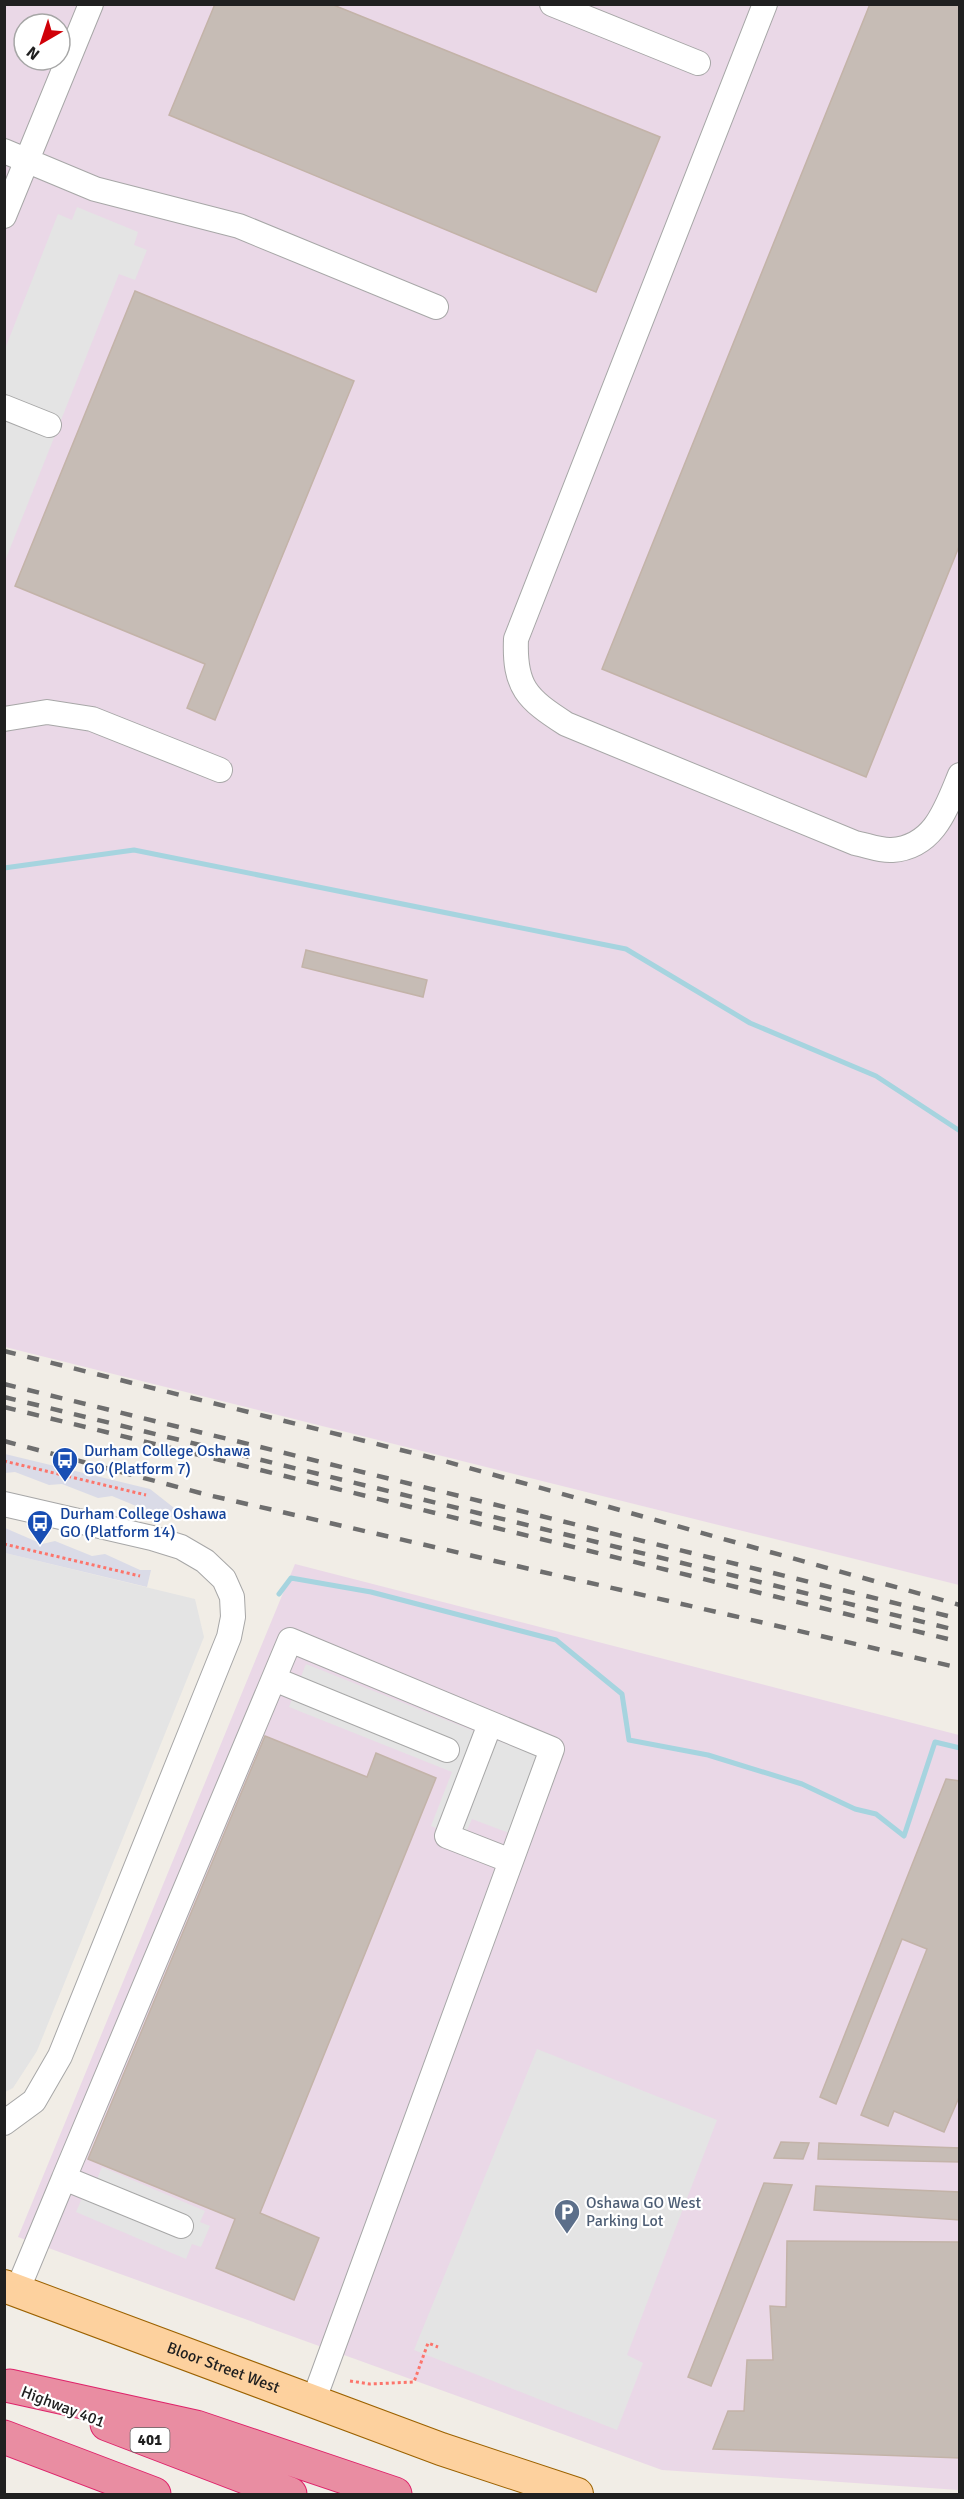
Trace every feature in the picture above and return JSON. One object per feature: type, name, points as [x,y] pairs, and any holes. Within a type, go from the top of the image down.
[{"type":"highway","name":"Highway 401","points":[[7,2385],[290,2494]]},
{"type":"highway","points":[[7,2385],[196,2427],[395,2494]]},
{"type":"highway","points":[[4,2437],[154,2494]]},
{"type":"main road","name":"Bloor Street West","points":[[11,2289],[313,2403],[577,2494]]},
{"type":"street","points":[[4,216],[91,4]]},
{"type":"street","points":[[552,4],[698,63]]},
{"type":"street","points":[[765,4],[516,639],[515,666],[524,687],[541,708],[566,724],[855,843],[891,850],[921,842],[939,821],[960,775]]},
{"type":"street","points":[[4,151],[95,189],[239,226],[436,306]]},
{"type":"street","points":[[4,407],[49,425]]},
{"type":"street","points":[[4,720],[47,712],[92,718],[220,770]]},
{"type":"street","points":[[4,1504],[152,1538],[181,1547],[205,1561],[224,1579],[232,1597],[233,1617],[229,1637],[60,2056],[34,2101],[4,2123]]},
{"type":"street","points":[[11,2289],[64,2178],[290,1640],[552,1749],[313,2403]]},
{"type":"street","points":[[274,1679],[447,1750]]},
{"type":"street","points":[[490,1724],[447,1836],[511,1861]]},
{"type":"street","points":[[64,2178],[181,2226]]},
{"type":"path","points":[[4,1461],[146,1495]]},
{"type":"path","points":[[4,1544],[140,1576]]},
{"type":"path","points":[[350,2381],[370,2384],[414,2382],[428,2343],[438,2347]]},
{"type":"shaded area","points":[[5,5],[959,5],[959,1585],[5,1347]]},
{"type":"shaded area","points":[[77,207],[138,232],[134,245],[147,250],[135,280],[119,274],[5,561],[5,349],[58,214],[72,220]]},
{"type":"shaded area","points":[[5,1454],[150,1489],[178,1511],[172,1517],[153,1513],[112,1496],[98,1498],[62,1484],[49,1485],[15,1472],[5,1473]]},
{"type":"shaded area","points":[[5,1528],[42,1544],[55,1541],[92,1556],[105,1554],[140,1570],[151,1570],[147,1587],[5,1553]]},
{"type":"shaded area","points":[[5,1553],[195,1599],[204,1637],[37,2051],[13,2088],[5,2092]]},
{"type":"shaded area","points":[[295,1564],[959,1735],[959,2490],[662,2470],[18,2237]]},
{"type":"shaded area","points":[[306,1664],[539,1757],[509,1833],[472,1819],[463,1839],[431,1826],[452,1772],[289,1707]]},
{"type":"shaded area","name":"Oshawa GO West Parking Lot","points":[[537,2049],[717,2120],[627,2355],[643,2363],[617,2430],[414,2350]]},
{"type":"shaded area","points":[[102,2167],[205,2211],[200,2222],[210,2226],[201,2247],[192,2244],[186,2259],[76,2212],[91,2177],[97,2179]]},
{"type":"building","points":[[215,4],[331,4],[660,137],[596,292],[169,115]]},
{"type":"building","points":[[870,4],[960,4],[960,544],[866,777],[602,669]]},
{"type":"building","points":[[135,291],[354,381],[215,720],[187,708],[205,664],[15,586]]},
{"type":"building","points":[[306,950],[427,980],[423,997],[302,967]]},
{"type":"building","points":[[265,1736],[367,1777],[376,1753],[436,1778],[260,2213],[319,2238],[294,2300],[216,2268],[235,2219],[88,2159]]},
{"type":"building","points":[[946,1779],[960,1781],[960,2095],[944,2132],[894,2111],[888,2126],[861,2115],[927,1949],[902,1939],[836,2104],[820,2097]]},
{"type":"building","points":[[781,2142],[809,2143],[803,2159],[774,2158]]},
{"type":"building","points":[[819,2143],[960,2148],[960,2162],[818,2159]]},
{"type":"building","points":[[764,2183],[792,2185],[711,2386],[688,2377]]},
{"type":"building","points":[[816,2186],[960,2192],[960,2220],[814,2210]]},
{"type":"building","points":[[787,2241],[960,2242],[960,2458],[713,2449],[728,2411],[744,2411],[747,2360],[773,2360],[770,2306],[786,2307]]},
{"type":"waterway","points":[[4,868],[134,850],[626,949],[750,1023],[876,1076],[960,1131]]},
{"type":"waterway","points":[[279,1594],[291,1578],[371,1592],[556,1640],[622,1694],[629,1740],[708,1755],[802,1784],[855,1809],[876,1814],[904,1836],[935,1742],[960,1748]]},
{"type":"railway","points":[[4,1351],[437,1459],[960,1605]]},
{"type":"railway","points":[[4,1384],[960,1619]]},
{"type":"railway","points":[[4,1397],[960,1631]]},
{"type":"railway","points":[[4,1407],[960,1642]]},
{"type":"railway","points":[[4,1441],[208,1495],[960,1668]]},
{"type":"place","name":"Durham College Oshawa GO (Platform 7)","points":[[65,1483]]},
{"type":"place","name":"Durham College Oshawa GO (Platform 14)","points":[[40,1546]]},
{"type":"place","name":"Oshawa GO West Parking Lot","points":[[567,2235]]}]
